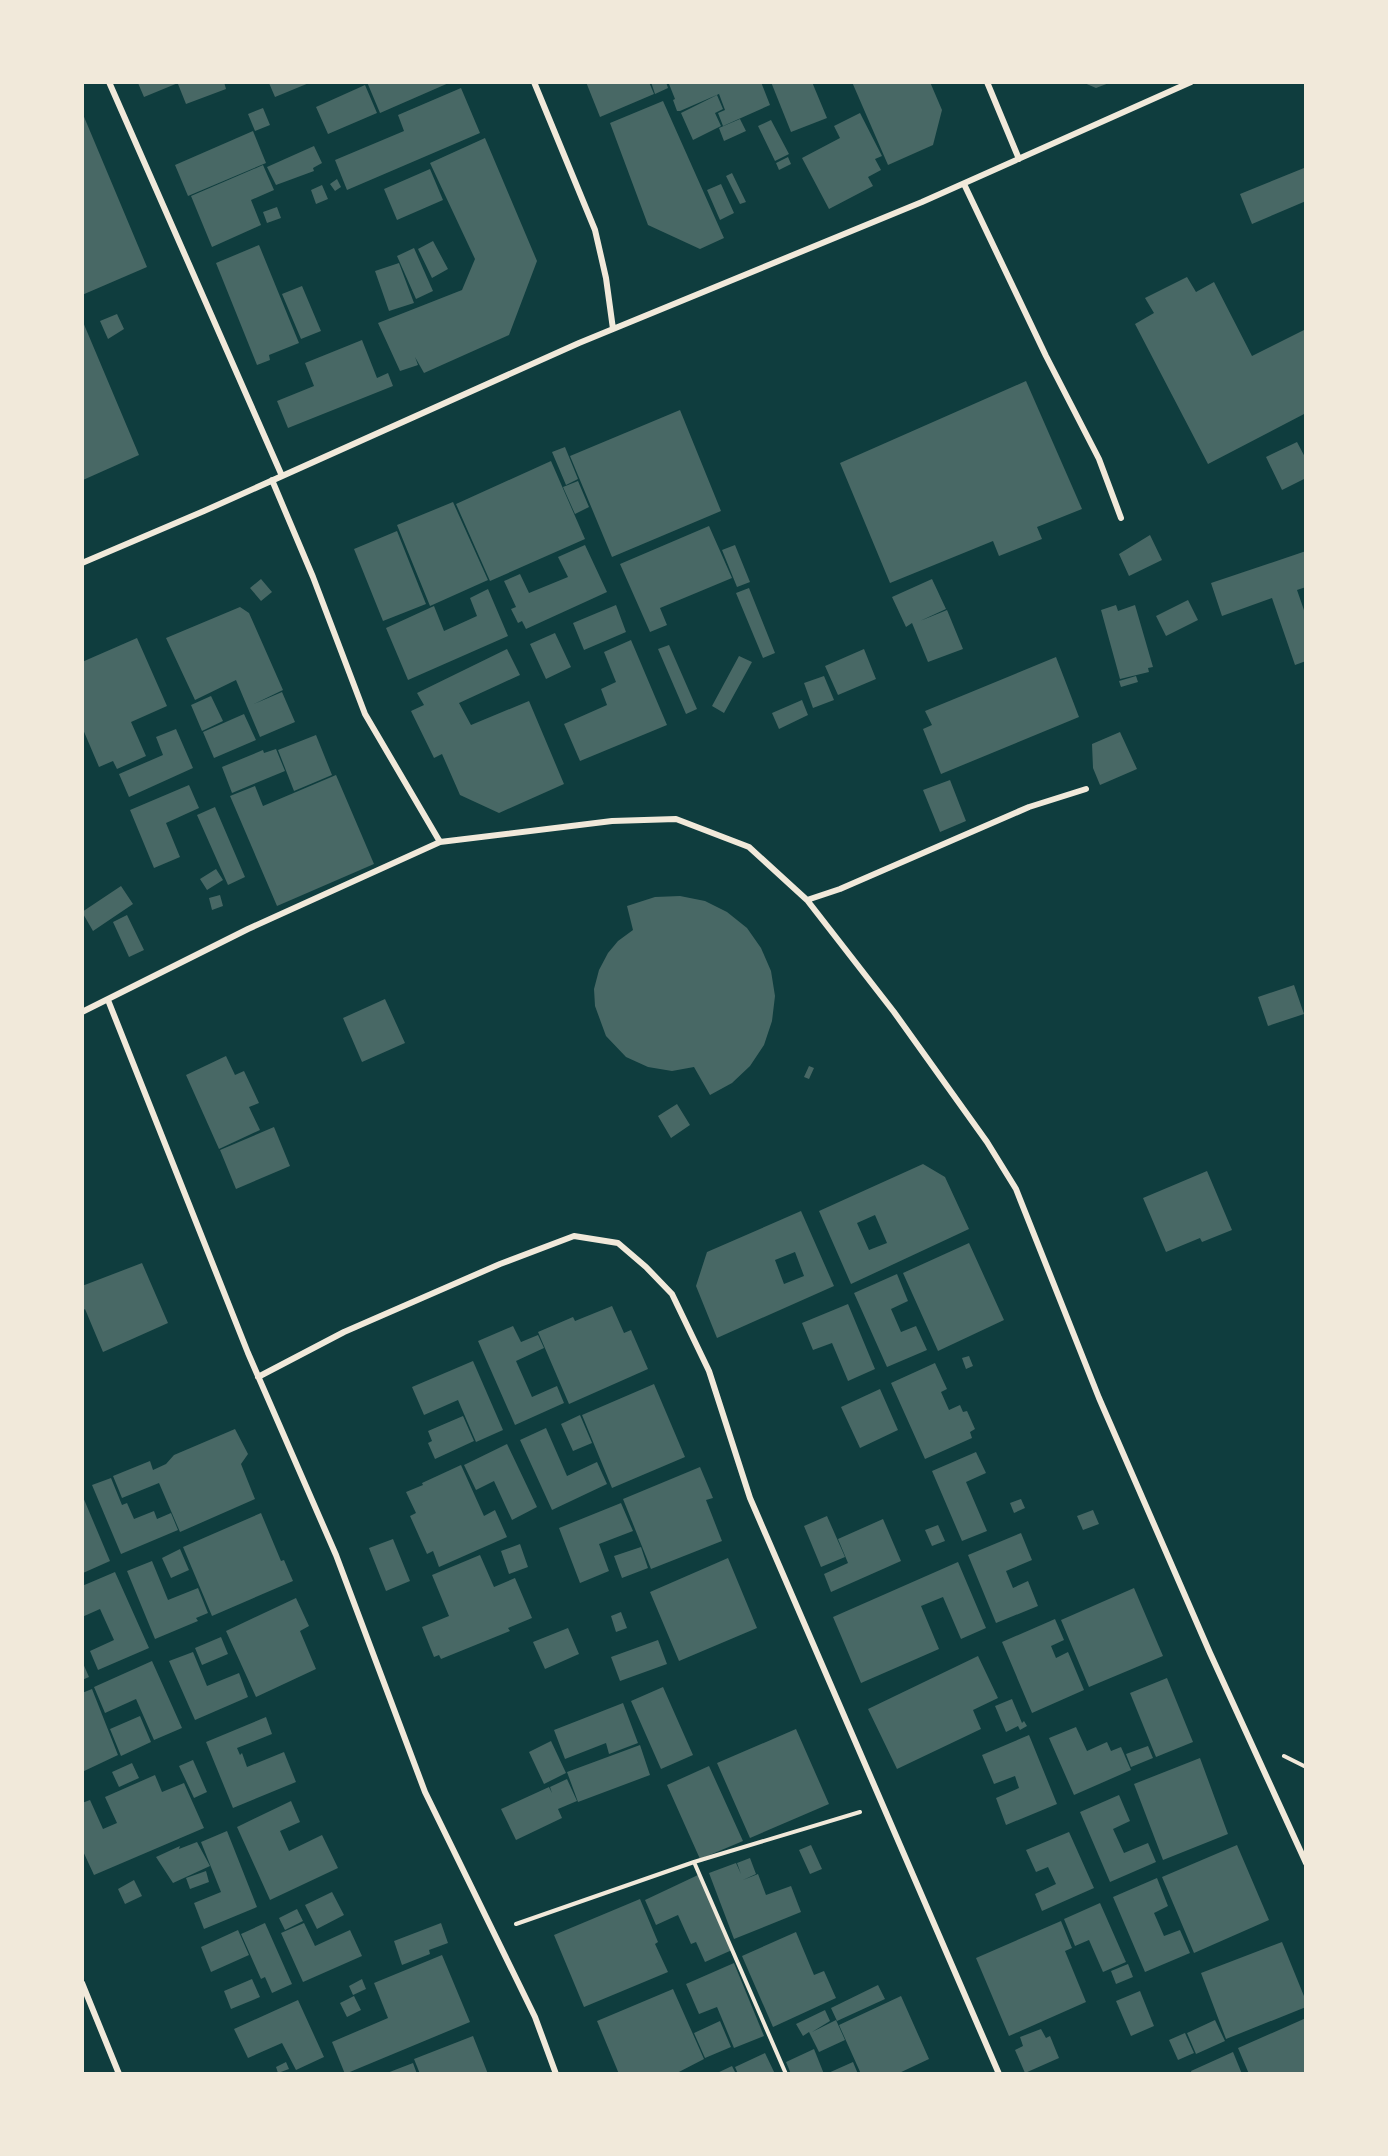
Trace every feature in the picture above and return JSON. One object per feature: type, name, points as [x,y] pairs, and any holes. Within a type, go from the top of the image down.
[{"type":"street","points":[[110,82],[282,476]]},
{"type":"street","points":[[534,82],[595,230],[606,278],[613,329]]},
{"type":"street","points":[[987,82],[1019,159]]},
{"type":"street","points":[[82,564],[613,329],[964,184],[1191,82]]},
{"type":"street","points":[[964,184],[1046,356],[1099,459],[1121,518]]},
{"type":"street","points":[[272,480],[313,577],[365,714],[440,842]]},
{"type":"street","points":[[807,900],[840,890],[1029,807],[1086,789]]},
{"type":"street","points":[[82,1012],[248,929],[440,842],[612,821],[676,819],[749,848],[807,900],[894,1012],[987,1142],[1016,1189],[1099,1398],[1305,1863]]},
{"type":"street","points":[[108,1000],[258,1377],[336,1555],[425,1792],[535,2017],[556,2073]]},
{"type":"street","points":[[258,1377],[344,1332],[500,1264],[574,1236],[618,1243],[672,1293],[709,1371],[750,1498],[999,2073]]},
{"type":"street","points":[[82,1983],[119,2073]]},
{"type":"path","points":[[493,1932],[694,1862],[884,1805]]},
{"type":"path","points":[[694,1862],[786,2073]]},
{"type":"building","points":[[181,82],[224,82],[226,89],[186,104],[178,84]]},
{"type":"building","points":[[367,82],[451,82],[380,113]]},
{"type":"building","points":[[586,82],[649,82],[654,94],[600,117]]},
{"type":"building","points":[[651,82],[666,82],[668,88],[655,94]]},
{"type":"building","points":[[673,82],[761,82],[770,105],[723,126],[718,113],[725,110],[719,94],[735,87],[677,111],[669,84]]},
{"type":"building","points":[[771,82],[812,82],[827,118],[791,132]]},
{"type":"building","points":[[852,82],[930,82],[942,110],[933,145],[888,165]]},
{"type":"building","points":[[1082,82],[1109,82],[1109,83],[1096,88]]},
{"type":"building","points":[[138,83],[178,83],[144,97]]},
{"type":"building","points":[[269,83],[309,83],[275,97]]},
{"type":"building","points":[[365,85],[377,113],[328,134],[316,107]]},
{"type":"building","points":[[461,88],[480,133],[347,190],[335,160],[404,131],[398,115]]},
{"type":"building","points":[[717,95],[723,109],[715,113],[721,126],[693,140],[681,113]]},
{"type":"building","points":[[663,101],[724,238],[700,249],[648,225],[610,123]]},
{"type":"building","points":[[263,108],[270,125],[255,131],[248,114]]},
{"type":"building","points":[[82,112],[147,267],[82,295]]},
{"type":"building","points":[[860,113],[882,156],[875,159],[881,170],[868,177],[873,186],[829,209],[802,158],[840,138],[834,126]]},
{"type":"building","points":[[740,119],[746,131],[724,141],[719,128]]},
{"type":"building","points":[[771,120],[789,154],[775,161],[758,126]]},
{"type":"building","points":[[253,131],[266,163],[188,196],[175,165]]},
{"type":"building","points":[[485,138],[537,261],[509,335],[424,373],[415,357],[418,365],[400,371],[378,323],[462,290],[475,259],[430,163]]},
{"type":"building","points":[[314,146],[322,163],[313,168],[314,171],[276,185],[267,167]]},
{"type":"building","points":[[788,157],[791,164],[779,170],[776,163]]},
{"type":"building","points":[[263,165],[274,190],[251,200],[261,225],[212,247],[191,196]]},
{"type":"building","points":[[1304,168],[1306,201],[1252,224],[1240,194]]},
{"type":"building","points":[[430,169],[443,200],[397,220],[384,189]]},
{"type":"building","points":[[732,173],[746,202],[740,204],[726,176]]},
{"type":"building","points":[[337,179],[341,187],[335,191],[330,184]]},
{"type":"building","points":[[721,184],[734,213],[720,220],[707,190]]},
{"type":"building","points":[[322,185],[328,199],[316,204],[311,190]]},
{"type":"building","points":[[277,207],[281,218],[267,223],[263,212]]},
{"type":"building","points":[[433,241],[448,269],[432,278],[418,249]]},
{"type":"building","points":[[259,245],[299,343],[269,355],[270,360],[257,365],[216,263]]},
{"type":"building","points":[[414,248],[433,291],[416,299],[397,256]]},
{"type":"building","points":[[399,263],[414,303],[389,311],[375,271]]},
{"type":"building","points":[[1187,277],[1196,292],[1214,282],[1252,356],[1306,329],[1306,413],[1208,464],[1135,324],[1154,313],[1145,298]]},
{"type":"building","points":[[302,286],[321,331],[301,339],[282,294]]},
{"type":"building","points":[[117,314],[124,329],[108,339],[100,321]]},
{"type":"building","points":[[83,322],[139,455],[83,480]]},
{"type":"building","points":[[362,340],[377,378],[388,373],[393,386],[288,428],[277,401],[314,386],[305,363]]},
{"type":"building","points":[[1026,381],[1082,509],[1037,527],[1042,539],[999,556],[993,541],[890,583],[840,463]]},
{"type":"building","points":[[680,410],[721,511],[612,557],[570,456]]},
{"type":"building","points":[[1297,442],[1306,459],[1306,478],[1282,490],[1266,457]]},
{"type":"building","points":[[565,447],[578,479],[566,485],[552,452]]},
{"type":"building","points":[[551,461],[585,539],[490,581],[456,504]]},
{"type":"building","points":[[578,481],[589,507],[575,514],[563,487]]},
{"type":"building","points":[[453,502],[488,580],[430,606],[397,525]]},
{"type":"building","points":[[709,526],[732,578],[660,608],[667,625],[650,632],[620,564]]},
{"type":"building","points":[[397,531],[426,604],[383,621],[354,549]]},
{"type":"building","points":[[1150,535],[1162,560],[1129,576],[1119,554]]},
{"type":"building","points":[[585,545],[607,592],[526,629],[522,621],[518,623],[511,609],[516,607],[504,581],[520,574],[529,593],[568,577],[558,557]]},
{"type":"building","points":[[735,545],[750,582],[737,587],[722,550]]},
{"type":"building","points":[[1306,551],[1306,587],[1297,590],[1306,616],[1306,661],[1295,665],[1272,598],[1222,616],[1211,583]]},
{"type":"building","points":[[261,579],[272,592],[261,601],[250,588]]},
{"type":"building","points":[[932,579],[946,609],[920,621],[947,610],[963,649],[928,662],[912,623],[906,627],[892,597]]},
{"type":"building","points":[[749,588],[775,653],[763,658],[736,593]]},
{"type":"building","points":[[488,589],[508,636],[408,680],[386,628],[434,606],[444,631],[477,616],[470,598]]},
{"type":"building","points":[[1188,600],[1198,620],[1166,636],[1156,616]]},
{"type":"building","points":[[616,605],[626,632],[584,650],[573,623]]},
{"type":"building","points":[[1116,605],[1118,611],[1135,605],[1153,667],[1148,668],[1149,672],[1120,679],[1101,610]]},
{"type":"building","points":[[240,607],[249,613],[283,690],[254,704],[282,692],[295,722],[260,737],[236,680],[195,700],[166,638]]},
{"type":"building","points":[[555,633],[571,667],[546,679],[530,644]]},
{"type":"building","points":[[137,638],[167,706],[131,722],[146,756],[117,769],[113,761],[99,767],[82,727],[82,662]]},
{"type":"building","points":[[631,640],[667,725],[580,761],[564,724],[607,705],[601,689],[616,682],[604,652]]},
{"type":"building","points":[[669,645],[697,709],[686,714],[658,649]]},
{"type":"building","points":[[507,649],[520,675],[459,703],[471,725],[529,701],[564,784],[499,813],[460,795],[442,754],[434,758],[411,711],[424,705],[417,693]]},
{"type":"building","points":[[864,649],[876,679],[838,695],[825,666]]},
{"type":"building","points":[[739,656],[752,662],[724,713],[712,706]]},
{"type":"building","points":[[1056,657],[1079,717],[941,774],[923,729],[932,725],[925,711]]},
{"type":"building","points":[[824,676],[834,700],[813,708],[804,683]]},
{"type":"building","points":[[1136,676],[1138,682],[1121,687],[1119,681]]},
{"type":"building","points":[[211,696],[223,721],[202,731],[191,705]]},
{"type":"building","points":[[802,700],[808,715],[779,729],[772,713]]},
{"type":"building","points":[[244,714],[256,740],[214,758],[203,732]]},
{"type":"building","points":[[176,729],[193,768],[129,797],[119,774],[163,755],[156,737]]},
{"type":"building","points":[[1120,732],[1137,769],[1100,785],[1093,768],[1092,744]]},
{"type":"building","points":[[316,735],[332,775],[294,791],[278,750]]},
{"type":"building","points":[[276,749],[285,771],[232,793],[222,767],[263,750],[264,753]]},
{"type":"building","points":[[336,775],[374,864],[277,906],[230,796],[255,786],[263,806]]},
{"type":"building","points":[[950,780],[966,821],[940,832],[923,790]]},
{"type":"building","points":[[189,785],[199,808],[166,823],[180,857],[154,868],[130,810]]},
{"type":"building","points":[[215,807],[245,877],[228,885],[197,815]]},
{"type":"building","points":[[216,869],[223,880],[207,890],[200,879]]},
{"type":"building","points":[[121,886],[133,904],[93,931],[82,912]]},
{"type":"building","points":[[220,895],[223,906],[212,910],[209,898]]},
{"type":"building","points":[[680,896],[705,901],[727,912],[747,928],[761,948],[771,971],[775,996],[772,1021],[764,1045],[750,1066],[732,1083],[710,1095],[694,1067],[672,1071],[648,1067],[626,1057],[606,1036],[595,1006],[594,989],[599,970],[618,941],[633,930],[627,906],[655,897]]},
{"type":"building","points":[[127,915],[144,950],[129,957],[113,922]]},
{"type":"building","points":[[1294,985],[1304,1014],[1268,1026],[1258,997]]},
{"type":"building","points":[[385,999],[405,1043],[362,1062],[343,1018]]},
{"type":"building","points":[[226,1056],[235,1075],[244,1071],[259,1103],[249,1107],[260,1130],[219,1149],[186,1075]]},
{"type":"building","points":[[809,1066],[814,1068],[809,1079],[804,1077]]},
{"type":"building","points":[[677,1104],[690,1125],[671,1138],[658,1116]]},
{"type":"building","points":[[274,1127],[290,1166],[236,1189],[220,1150]]},
{"type":"building","points":[[923,1164],[945,1177],[969,1229],[851,1284],[819,1211]],"holes":[[[875,1215],[887,1243],[869,1250],[857,1223]]]},
{"type":"building","points":[[1207,1171],[1232,1230],[1202,1242],[1200,1238],[1166,1252],[1143,1198]]},
{"type":"building","points":[[801,1211],[834,1286],[717,1338],[696,1286],[707,1252]],"holes":[[[795,1252],[804,1276],[784,1284],[775,1260]]]},
{"type":"building","points":[[969,1243],[1004,1320],[938,1351],[903,1273]]},
{"type":"building","points":[[142,1263],[168,1323],[103,1352],[85,1309],[82,1311],[82,1286]]},
{"type":"building","points":[[897,1274],[908,1301],[891,1309],[901,1332],[916,1326],[927,1350],[887,1367],[854,1293]]},
{"type":"building","points":[[848,1304],[875,1369],[848,1381],[832,1343],[813,1350],[802,1323]]},
{"type":"building","points":[[612,1306],[624,1333],[631,1330],[648,1369],[569,1404],[538,1332],[573,1317],[575,1321]]},
{"type":"building","points":[[513,1326],[521,1342],[538,1335],[544,1348],[516,1361],[532,1397],[557,1386],[564,1403],[515,1425],[478,1341]]},
{"type":"building","points":[[969,1356],[973,1366],[966,1369],[962,1358]]},
{"type":"building","points":[[473,1361],[503,1430],[476,1442],[458,1400],[424,1415],[412,1387]]},
{"type":"building","points":[[935,1363],[947,1389],[941,1392],[949,1410],[960,1405],[963,1412],[967,1411],[975,1429],[970,1432],[972,1438],[925,1459],[891,1383]]},
{"type":"building","points":[[654,1384],[685,1457],[612,1488],[582,1415]]},
{"type":"building","points":[[880,1389],[898,1430],[860,1448],[841,1407]]},
{"type":"building","points":[[580,1415],[592,1443],[573,1451],[561,1424]]},
{"type":"building","points":[[463,1416],[474,1441],[435,1459],[428,1443],[432,1441],[428,1431]]},
{"type":"building","points":[[546,1428],[567,1476],[597,1462],[607,1484],[552,1510],[520,1440]]},
{"type":"building","points":[[235,1429],[248,1454],[241,1464],[255,1499],[180,1532],[159,1483],[122,1498],[113,1476],[150,1461],[153,1470],[166,1464],[174,1455]]},
{"type":"building","points":[[507,1444],[537,1507],[512,1520],[494,1481],[476,1490],[464,1465]]},
{"type":"building","points":[[976,1452],[986,1473],[966,1482],[987,1531],[962,1541],[932,1471]]},
{"type":"building","points":[[461,1465],[484,1516],[495,1510],[507,1537],[439,1567],[433,1551],[427,1554],[410,1516],[416,1513],[406,1492]]},
{"type":"building","points":[[700,1467],[713,1498],[706,1500],[722,1541],[651,1569],[623,1499]]},
{"type":"building","points":[[111,1478],[122,1505],[127,1503],[134,1519],[154,1511],[157,1519],[171,1513],[178,1530],[121,1554],[92,1485]]},
{"type":"building","points":[[83,1497],[110,1561],[83,1573]]},
{"type":"building","points":[[1021,1499],[1025,1508],[1014,1513],[1010,1503]]},
{"type":"building","points":[[621,1503],[633,1531],[599,1544],[609,1571],[580,1583],[559,1528]]},
{"type":"building","points":[[1093,1510],[1099,1524],[1083,1530],[1077,1516]]},
{"type":"building","points":[[261,1513],[281,1561],[284,1560],[293,1581],[212,1616],[183,1547]]},
{"type":"building","points":[[827,1516],[845,1557],[821,1567],[804,1526]]},
{"type":"building","points":[[883,1519],[901,1561],[831,1592],[824,1574],[848,1563],[838,1539]]},
{"type":"building","points":[[938,1525],[945,1541],[932,1546],[925,1530]]},
{"type":"building","points":[[1021,1533],[1032,1560],[1006,1571],[1013,1588],[1028,1581],[1038,1606],[996,1623],[968,1555]]},
{"type":"building","points":[[393,1539],[410,1581],[386,1591],[369,1548]]},
{"type":"building","points":[[520,1544],[528,1567],[509,1574],[501,1551]]},
{"type":"building","points":[[641,1547],[648,1568],[622,1578],[614,1556]]},
{"type":"building","points":[[180,1549],[189,1570],[171,1578],[162,1558]]},
{"type":"building","points":[[480,1555],[494,1587],[515,1578],[532,1618],[508,1628],[510,1631],[441,1659],[439,1655],[434,1657],[422,1627],[449,1616],[432,1575]]},
{"type":"building","points":[[728,1558],[757,1628],[679,1661],[650,1592]]},
{"type":"building","points":[[152,1561],[168,1600],[198,1588],[208,1613],[196,1618],[198,1621],[155,1639],[127,1571]]},
{"type":"building","points":[[958,1562],[986,1628],[961,1639],[943,1597],[921,1606],[939,1649],[861,1683],[833,1617]]},
{"type":"building","points":[[115,1572],[149,1648],[98,1670],[90,1651],[114,1640],[100,1609],[82,1617],[82,1586]]},
{"type":"building","points":[[1134,1588],[1163,1656],[1089,1687],[1061,1620]]},
{"type":"building","points":[[296,1598],[309,1626],[300,1631],[316,1669],[256,1697],[226,1631]]},
{"type":"building","points":[[621,1612],[627,1628],[616,1632],[611,1616]]},
{"type":"building","points":[[1055,1619],[1064,1640],[1051,1646],[1056,1658],[1068,1652],[1084,1690],[1032,1713],[1002,1642]]},
{"type":"building","points":[[568,1628],[579,1654],[545,1669],[533,1642]]},
{"type":"building","points":[[221,1637],[228,1654],[202,1665],[195,1648]]},
{"type":"building","points":[[658,1640],[667,1664],[620,1681],[611,1657]]},
{"type":"building","points":[[193,1652],[207,1686],[239,1673],[248,1697],[195,1720],[169,1661]]},
{"type":"building","points":[[978,1656],[998,1698],[973,1710],[981,1729],[897,1769],[868,1709]]},
{"type":"building","points":[[82,1661],[89,1677],[82,1680]]},
{"type":"building","points":[[152,1661],[182,1728],[154,1740],[136,1699],[105,1713],[94,1687]]},
{"type":"building","points":[[1167,1678],[1193,1742],[1156,1757],[1130,1693]]},
{"type":"building","points":[[663,1687],[693,1755],[661,1769],[631,1701]]},
{"type":"building","points":[[92,1689],[118,1755],[82,1772],[82,1693]]},
{"type":"building","points":[[1012,1699],[1022,1723],[1024,1721],[1027,1726],[1020,1730],[1018,1726],[1006,1732],[995,1706]]},
{"type":"building","points":[[623,1703],[638,1743],[609,1754],[606,1743],[565,1759],[554,1730]]},
{"type":"building","points":[[140,1716],[151,1742],[121,1756],[110,1729]]},
{"type":"building","points":[[266,1717],[272,1734],[237,1748],[240,1755],[242,1753],[247,1767],[284,1752],[296,1782],[233,1808],[206,1742]]},
{"type":"building","points":[[1076,1727],[1087,1751],[1107,1742],[1111,1751],[1121,1747],[1131,1770],[1074,1795],[1049,1738]]},
{"type":"building","points":[[796,1729],[829,1804],[750,1838],[717,1763]]},
{"type":"building","points":[[1029,1735],[1057,1804],[1006,1825],[996,1798],[1019,1788],[1015,1776],[994,1784],[982,1755]]},
{"type":"building","points":[[551,1741],[566,1773],[544,1784],[529,1752]]},
{"type":"building","points":[[640,1745],[650,1775],[578,1802],[567,1772]]},
{"type":"building","points":[[1148,1746],[1153,1758],[1131,1767],[1126,1754]]},
{"type":"building","points":[[1200,1758],[1228,1834],[1163,1860],[1134,1784]]},
{"type":"building","points":[[193,1760],[207,1792],[194,1798],[179,1766]]},
{"type":"building","points":[[132,1763],[139,1778],[119,1787],[112,1772]]},
{"type":"building","points":[[709,1766],[743,1841],[700,1859],[667,1785]]},
{"type":"building","points":[[155,1775],[162,1792],[184,1783],[204,1828],[94,1875],[82,1849],[82,1803],[90,1800],[103,1829],[117,1823],[105,1797]]},
{"type":"building","points":[[567,1779],[577,1801],[558,1809],[562,1818],[516,1840],[501,1809],[549,1787],[552,1793],[550,1787]]},
{"type":"building","points":[[1119,1795],[1130,1821],[1113,1829],[1124,1853],[1148,1843],[1156,1862],[1110,1882],[1080,1812]]},
{"type":"building","points":[[291,1801],[300,1822],[280,1831],[289,1851],[322,1835],[338,1868],[270,1900],[237,1827]]},
{"type":"building","points":[[227,1831],[257,1907],[204,1929],[194,1903],[221,1892],[201,1842]]},
{"type":"building","points":[[1069,1832],[1094,1888],[1042,1911],[1035,1894],[1056,1884],[1048,1867],[1036,1872],[1026,1850]]},
{"type":"building","points":[[197,1842],[210,1866],[173,1883],[156,1857],[180,1846],[179,1849]]},
{"type":"building","points":[[811,1845],[822,1869],[810,1874],[799,1850]]},
{"type":"building","points":[[1237,1845],[1269,1920],[1194,1953],[1162,1877]]},
{"type":"building","points":[[750,1858],[756,1874],[743,1880],[758,1874],[766,1895],[791,1886],[801,1912],[734,1939],[709,1873],[736,1863],[741,1874],[737,1863]]},
{"type":"building","points":[[206,1871],[209,1882],[190,1889],[186,1878]]},
{"type":"building","points":[[698,1875],[732,1950],[705,1962],[696,1942],[691,1944],[678,1915],[656,1925],[645,1900]]},
{"type":"building","points":[[1157,1878],[1168,1906],[1154,1913],[1164,1936],[1180,1930],[1190,1953],[1145,1972],[1113,1897]]},
{"type":"building","points":[[134,1880],[142,1896],[125,1904],[118,1889]]},
{"type":"building","points":[[332,1892],[344,1915],[317,1929],[305,1905]]},
{"type":"building","points":[[640,1899],[658,1942],[655,1944],[668,1972],[584,2007],[554,1935]]},
{"type":"building","points":[[1100,1903],[1126,1962],[1103,1972],[1089,1940],[1075,1946],[1064,1919]]},
{"type":"building","points":[[297,1909],[303,1921],[285,1930],[279,1918]]},
{"type":"building","points":[[1061,1921],[1072,1948],[1065,1951],[1086,2002],[1009,2036],[976,1958]]},
{"type":"building","points":[[265,1923],[292,1984],[272,1993],[265,1977],[261,1979],[241,1934]]},
{"type":"building","points":[[304,1923],[315,1946],[350,1930],[362,1956],[303,1982],[281,1933]]},
{"type":"building","points":[[441,1923],[448,1943],[429,1950],[430,1954],[402,1965],[394,1941]]},
{"type":"building","points":[[238,1930],[249,1955],[211,1972],[201,1947]]},
{"type":"building","points":[[796,1932],[814,1975],[824,1971],[836,1998],[773,2027],[742,1956]]},
{"type":"building","points":[[1282,1942],[1306,2001],[1306,2007],[1226,2039],[1201,1973]]},
{"type":"building","points":[[442,1955],[470,2022],[345,2074],[332,2042],[388,2018],[374,1983]]},
{"type":"building","points":[[734,1963],[764,2036],[734,2048],[717,2007],[699,2014],[686,1984]]},
{"type":"building","points":[[1128,1964],[1133,1977],[1116,1984],[1111,1971]]},
{"type":"building","points":[[252,1979],[260,1997],[231,2009],[224,1991]]},
{"type":"building","points":[[362,1979],[366,1989],[353,1995],[349,1986]]},
{"type":"building","points":[[878,1985],[885,1999],[837,2021],[831,2008]]},
{"type":"building","points":[[673,1989],[704,2059],[675,2074],[619,2074],[597,2021]]},
{"type":"building","points":[[1140,1991],[1154,2026],[1131,2036],[1116,2001]]},
{"type":"building","points":[[354,1996],[361,2010],[347,2017],[340,2003]]},
{"type":"building","points":[[901,1996],[929,2059],[897,2074],[861,2074],[839,2025]]},
{"type":"building","points":[[298,2000],[324,2057],[296,2070],[282,2043],[248,2058],[234,2029]]},
{"type":"building","points":[[825,2010],[830,2021],[812,2032],[836,2020],[845,2040],[819,2052],[809,2032],[803,2036],[796,2024]]},
{"type":"building","points":[[1306,2018],[1306,2074],[1249,2074],[1238,2048]]},
{"type":"building","points":[[1215,2020],[1225,2041],[1196,2054],[1187,2033]]},
{"type":"building","points":[[720,2021],[731,2047],[705,2058],[694,2033]]},
{"type":"building","points":[[1041,2029],[1046,2038],[1050,2036],[1059,2058],[1025,2073],[1015,2050],[1023,2046],[1020,2037]]},
{"type":"building","points":[[1185,2033],[1194,2053],[1178,2060],[1169,2040]]},
{"type":"building","points":[[473,2036],[488,2074],[420,2074],[414,2059]]},
{"type":"building","points":[[814,2049],[824,2074],[791,2074],[786,2062]]},
{"type":"building","points":[[1233,2052],[1242,2074],[1192,2074],[1191,2071]]},
{"type":"building","points":[[765,2053],[775,2074],[738,2074],[735,2067]]},
{"type":"building","points":[[286,2062],[289,2069],[278,2073],[276,2067]]},
{"type":"building","points":[[853,2062],[858,2074],[826,2074]]},
{"type":"building","points":[[413,2063],[417,2074],[387,2074],[387,2073]]},
{"type":"building","points":[[732,2066],[736,2074],[715,2074]]}]
